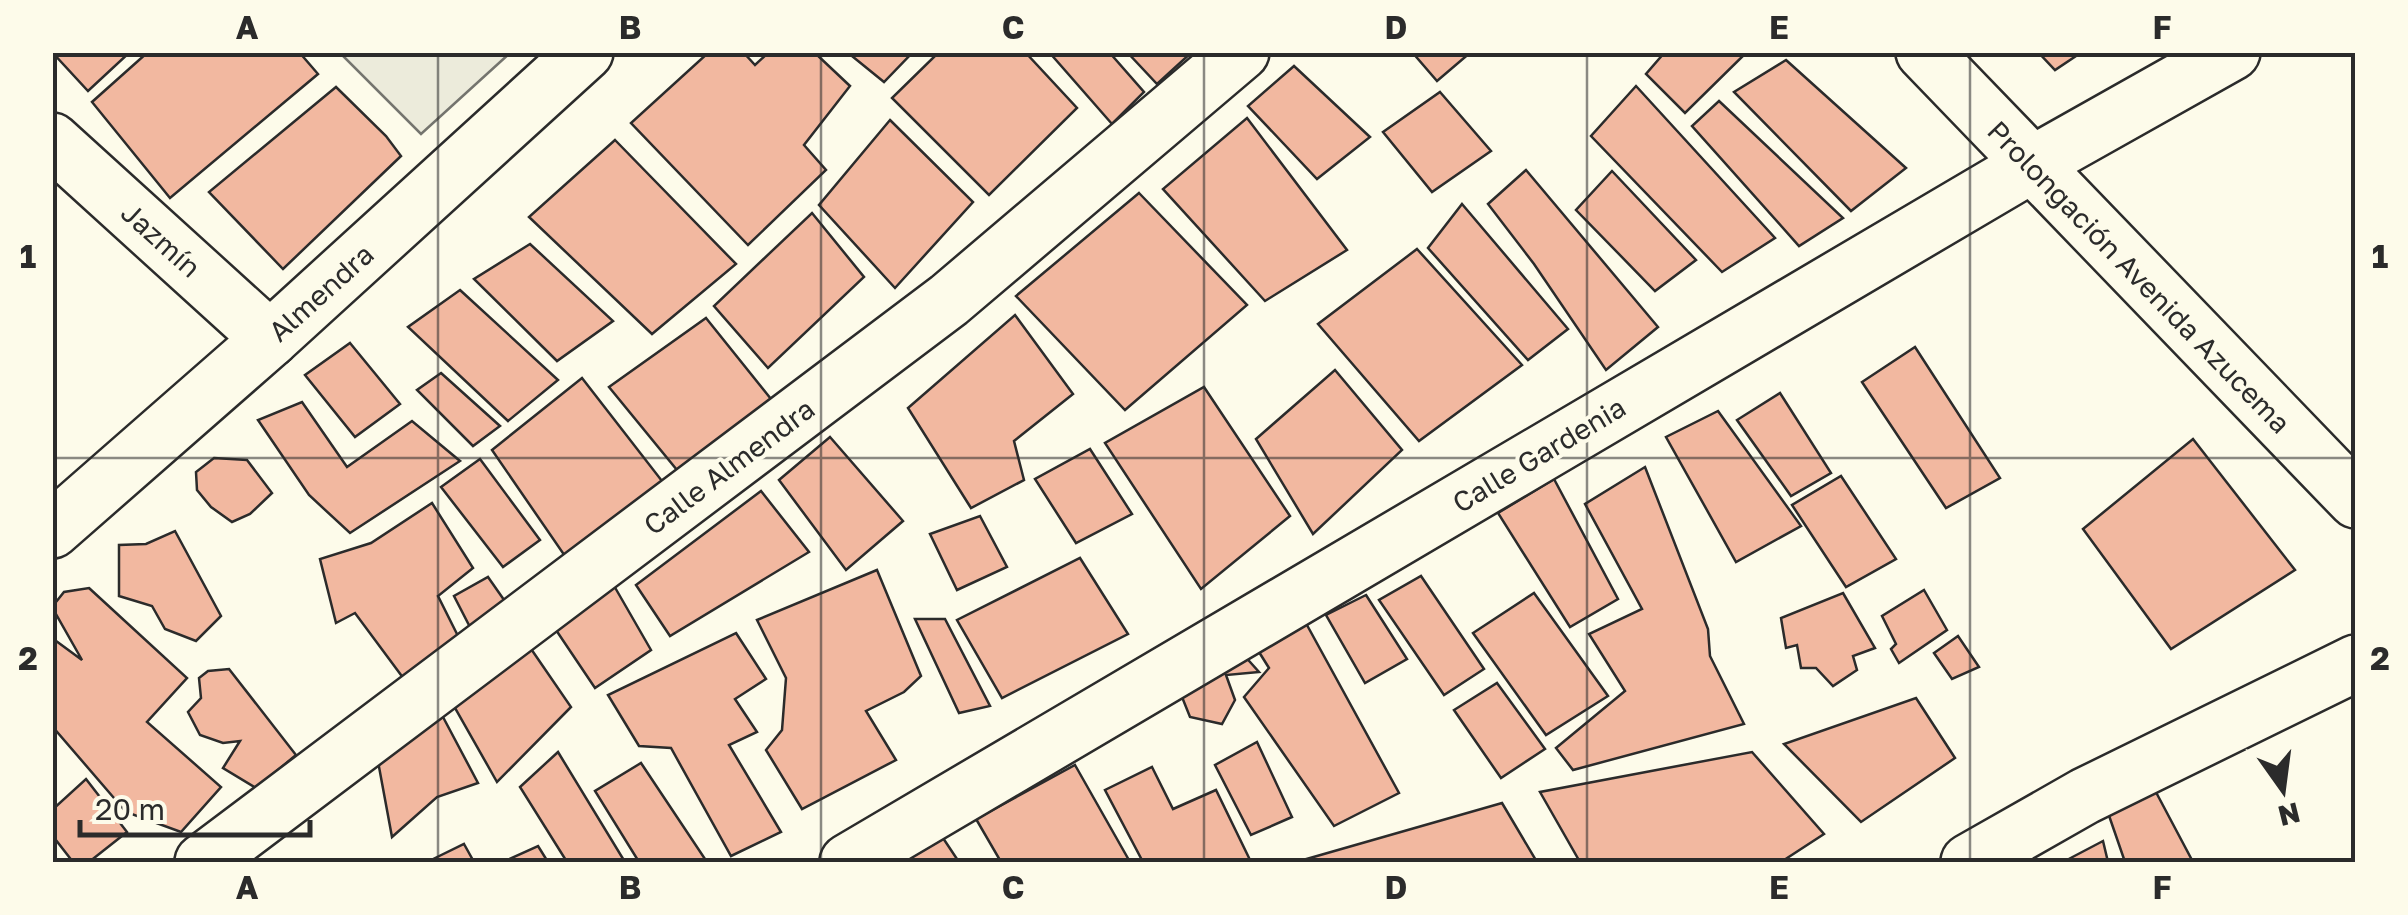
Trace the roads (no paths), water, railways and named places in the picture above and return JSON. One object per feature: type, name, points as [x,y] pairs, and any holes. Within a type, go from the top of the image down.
[{"type":"street","name":"Almendra","points":[[52,530],[270,339],[585,52]]},
{"type":"street","name":"Calle Almendra","points":[[203,862],[949,300],[1241,52]]},
{"type":"street","name":"Prolongación Avenida Azucema","points":[[1924,52],[2356,500]]},
{"type":"street","name":"Calle Gardenia","points":[[848,862],[2030,165],[2232,52]]},
{"type":"street","name":"Jazmín","points":[[52,141],[270,339]]},
{"type":"street","points":[[1969,862],[2086,796],[2356,663]]}]
